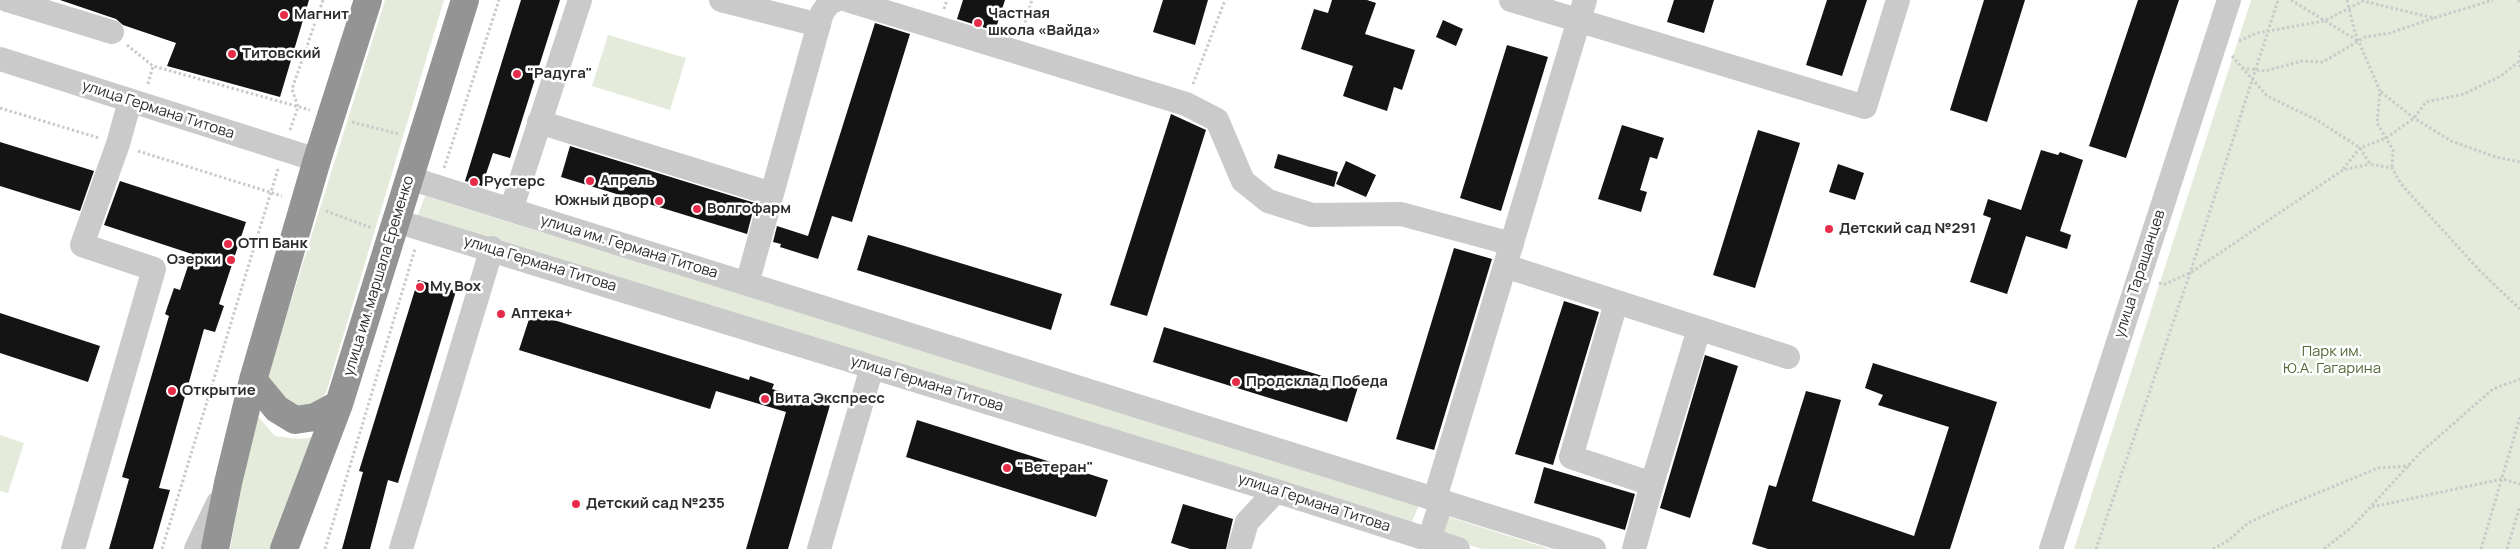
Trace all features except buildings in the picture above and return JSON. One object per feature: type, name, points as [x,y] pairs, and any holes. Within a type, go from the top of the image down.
[{"type":"highway","points":[[215,549],[252,380],[330,115],[368,0]]},
{"type":"highway","name":"улица им. маршала Еременко","points":[[285,547],[339,404],[465,0]]},
{"type":"highway","points":[[252,380],[277,409],[295,420],[315,417],[339,404]]},
{"type":"street","points":[[8,0],[112,32]]},
{"type":"street","points":[[409,178],[511,210],[580,0]]},
{"type":"street","points":[[721,0],[819,25]]},
{"type":"street","points":[[1511,0],[1582,11],[1866,107],[1898,0]]},
{"type":"street","name":"улица Таращанцев","points":[[2051,549],[2229,0]]},
{"type":"street","points":[[1512,244],[1401,214],[1312,215],[1268,201],[1244,181],[1217,120],[1186,104],[1016,52],[838,1],[822,13],[747,284],[1594,549]]},
{"type":"street","points":[[1429,540],[1438,499],[1505,266],[1582,11]]},
{"type":"street","name":"улица Германа Титова","points":[[0,59],[317,160]]},
{"type":"street","points":[[73,549],[154,270],[82,245],[118,144],[130,101]]},
{"type":"street","points":[[539,122],[772,194]]},
{"type":"street","name":"улица им. Германа Титова","points":[[511,210],[747,284]]},
{"type":"street","name":"улица Германа Титова","points":[[394,228],[492,248],[1458,549]]},
{"type":"street","points":[[401,549],[492,248]]},
{"type":"street","points":[[1505,266],[1788,357]]},
{"type":"street","points":[[1616,303],[1570,457],[1652,484]]},
{"type":"street","points":[[1634,549],[1699,329]]},
{"type":"street","points":[[819,549],[872,367]]},
{"type":"street","points":[[196,549],[228,483]]},
{"type":"street","points":[[1239,549],[1247,522],[1276,491]]},
{"type":"path","points":[[162,549],[270,192],[298,107],[292,89],[323,0]]},
{"type":"path","points":[[448,157],[499,0]]},
{"type":"path","points":[[1016,52],[1032,0]]},
{"type":"path","points":[[1186,104],[1224,0]]},
{"type":"path","points":[[2096,549],[2190,273],[2278,0]]},
{"type":"path","points":[[2291,0],[2358,41]]},
{"type":"path","points":[[2347,0],[2358,41],[2380,91],[2414,118],[2451,141],[2496,157],[2520,162]]},
{"type":"path","points":[[2242,68],[2266,72],[2302,61],[2323,62],[2358,41],[2493,0]]},
{"type":"path","points":[[2217,36],[2236,42],[2256,33],[2324,21],[2363,2],[2434,18]]},
{"type":"path","points":[[112,32],[153,66],[450,148]]},
{"type":"path","points":[[2217,36],[2252,82],[2267,96],[2317,120],[2360,148],[2370,164]]},
{"type":"path","points":[[2520,50],[2518,62],[2520,67]]},
{"type":"path","points":[[2139,277],[2165,284],[2190,273],[2343,170],[2360,148],[2386,138],[2414,118],[2426,102],[2464,94],[2501,76],[2518,62]]},
{"type":"path","points":[[2380,91],[2377,122],[2393,150],[2392,168],[2401,184],[2473,264],[2520,309]]},
{"type":"path","points":[[2343,170],[2370,164],[2392,168]]},
{"type":"path","points":[[270,192],[304,204],[394,228]]},
{"type":"path","points":[[325,549],[412,258]]},
{"type":"path","points":[[2324,549],[2352,527],[2410,466],[2493,388],[2520,378]]},
{"type":"path","points":[[2481,549],[2520,417]]},
{"type":"path","points":[[2213,549],[2229,540],[2248,523],[2274,511],[2378,468],[2410,466]]},
{"type":"path","points":[[2372,507],[2502,479],[2520,484]]},
{"type":"path","points":[[2508,549],[2520,506]]},
{"type":"green space","points":[[385,0],[444,0],[326,393],[312,407],[295,408],[278,396],[267,378]]},
{"type":"green space","name":"Парк им. Ю.А. Гагарина","points":[[2251,0],[2520,0],[2520,549],[2074,549]]},
{"type":"green space","points":[[608,35],[686,58],[670,110],[592,86]]},
{"type":"green space","points":[[425,196],[1419,505],[1410,526],[417,217]]},
{"type":"green space","points":[[255,413],[275,436],[299,439],[316,437],[272,549],[230,549]]},
{"type":"green space","points":[[0,435],[24,443],[8,493],[0,491]]},
{"type":"green space","points":[[1446,516],[1550,549],[1482,549],[1438,535]]},
{"type":"place","name":"Магнит","points":[[284,15]]},
{"type":"place","name":"Частная школа «Вайда»","points":[[978,23]]},
{"type":"place","name":"Титовский","points":[[232,54]]},
{"type":"place","name":"\"Радуга\"","points":[[517,74]]},
{"type":"place","name":"Апрель","points":[[590,181]]},
{"type":"place","name":"Рустерс","points":[[474,182]]},
{"type":"place","name":"Южный двор","points":[[659,201]]},
{"type":"place","name":"Волгофарм","points":[[697,209]]},
{"type":"place","name":"Детский сад №291","points":[[1829,229]]},
{"type":"place","name":"ОТП Банк","points":[[228,244]]},
{"type":"place","name":"Озерки","points":[[231,260]]},
{"type":"place","name":"My Box","points":[[420,287]]},
{"type":"place","name":"Аптека+","points":[[501,314]]},
{"type":"place","name":"Продсклад Победа","points":[[1236,382]]},
{"type":"place","name":"Открытие","points":[[172,391]]},
{"type":"place","name":"Вита Экспресс","points":[[765,399]]},
{"type":"place","name":"\"Ветеран\"","points":[[1007,468]]},
{"type":"place","name":"Детский сад №235","points":[[576,504]]}]
